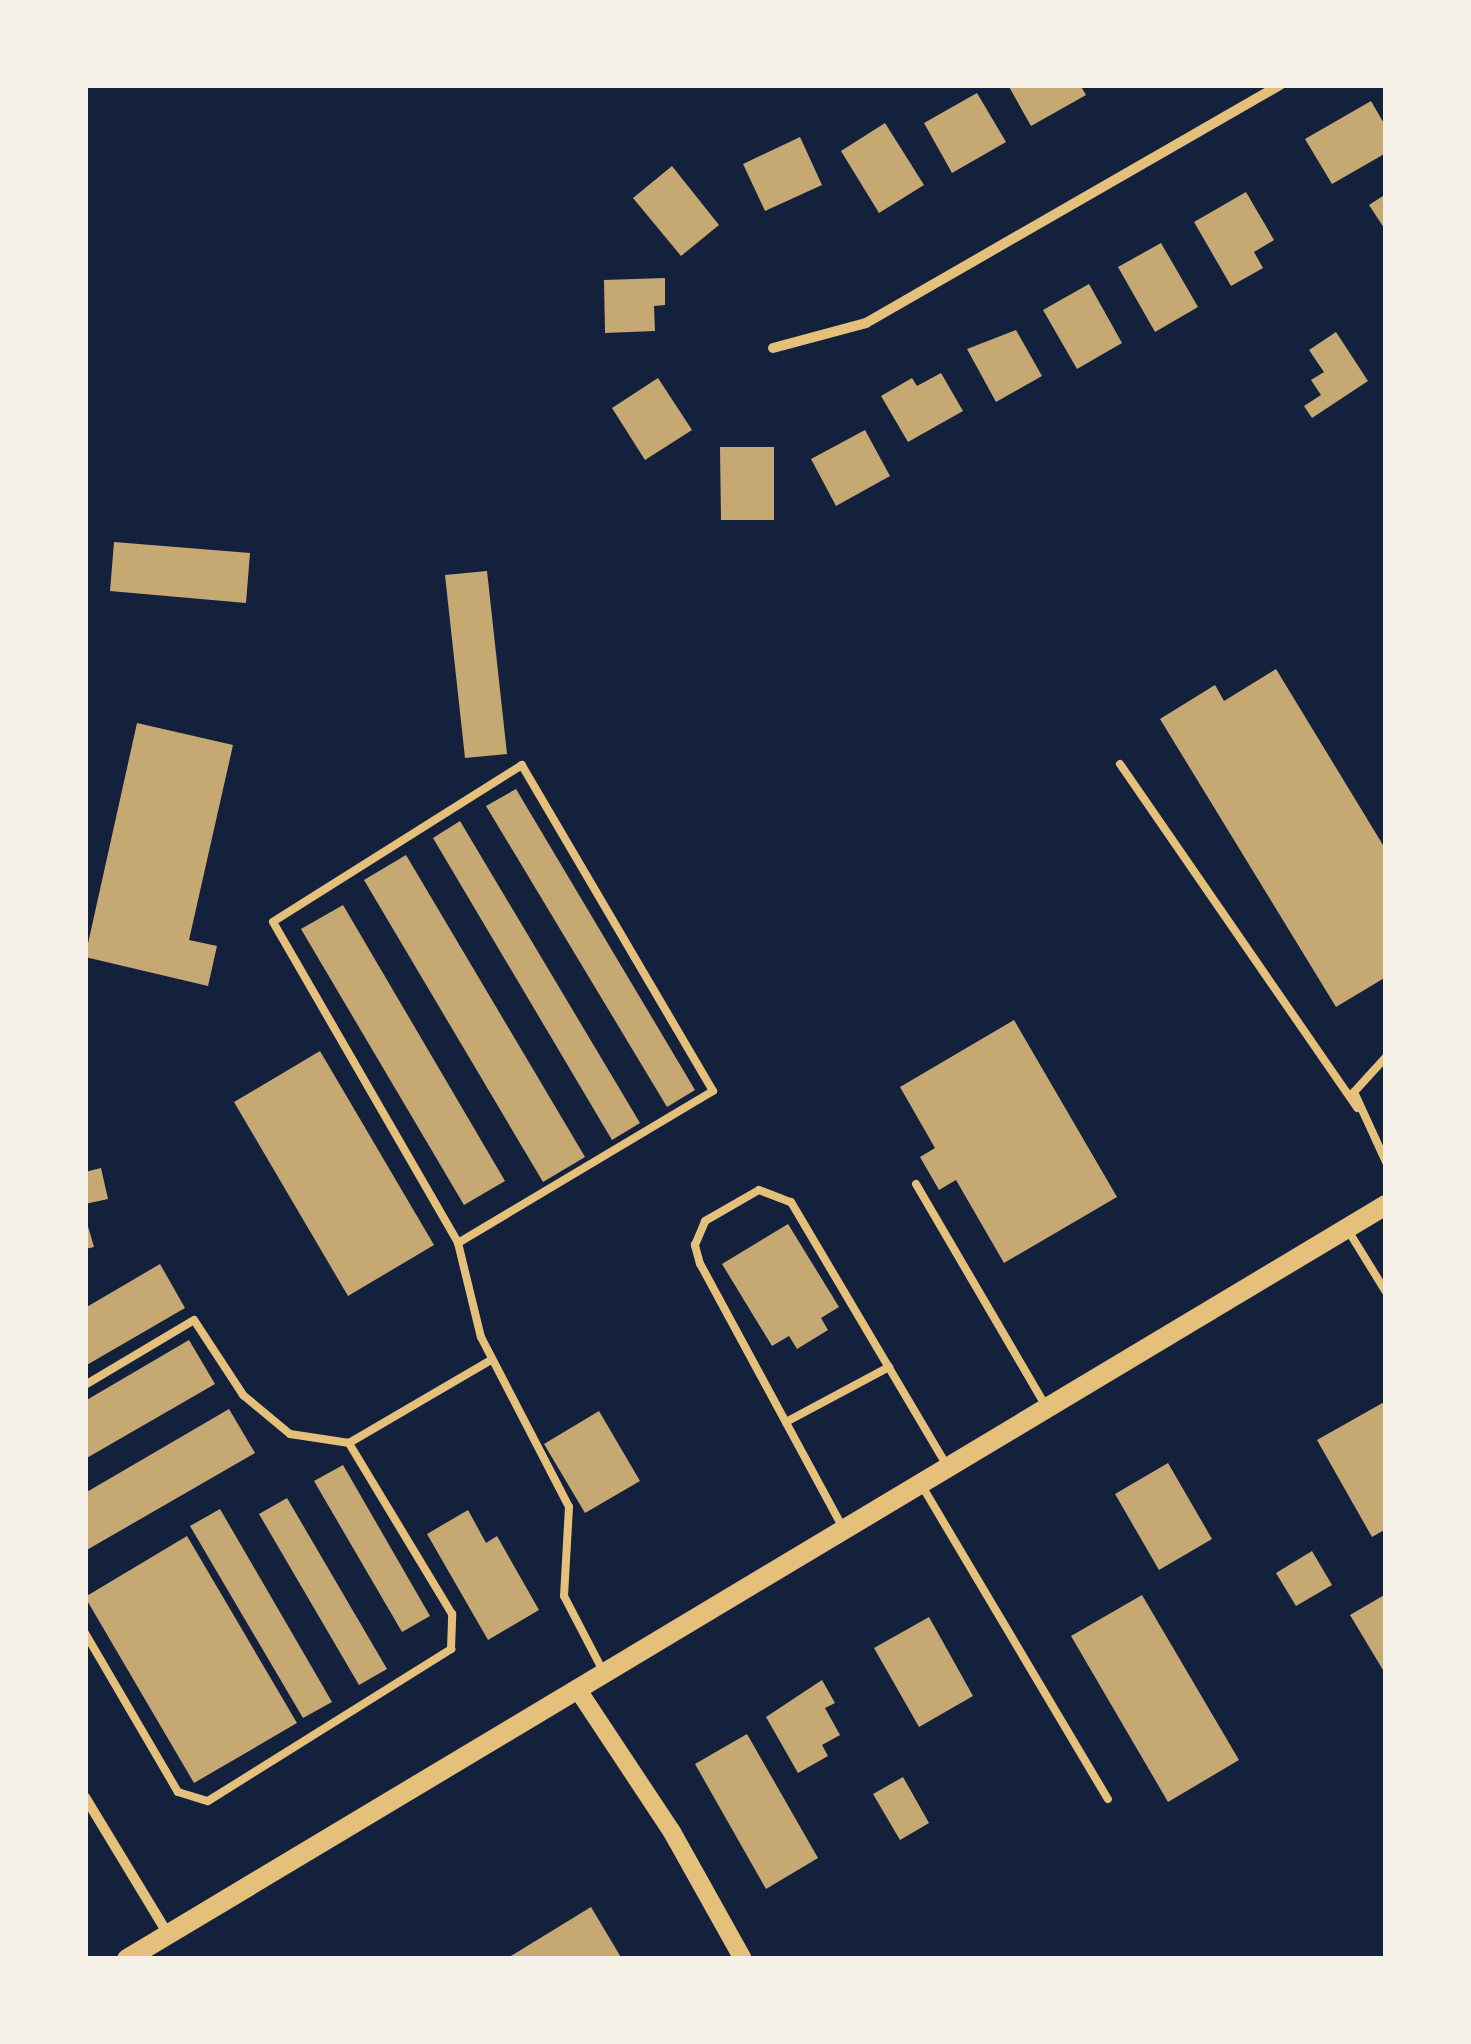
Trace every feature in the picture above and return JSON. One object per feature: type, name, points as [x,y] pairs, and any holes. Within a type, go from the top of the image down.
[{"type":"main road","points":[[128,1959],[1386,1205]]},
{"type":"street","points":[[773,348],[866,323],[1280,85]]},
{"type":"street","points":[[578,1690],[672,1832],[743,1959]]},
{"type":"street","points":[[85,1797],[168,1934]]},
{"type":"lane","points":[[1120,764],[1357,1108],[1386,1162]]},
{"type":"lane","points":[[458,1243],[712,1091],[522,766],[273,922],[458,1243],[491,1360],[570,1507],[564,1596],[604,1674]]},
{"type":"lane","points":[[1357,1108],[1358,1082],[1386,1057]]},
{"type":"lane","points":[[916,1184],[1047,1408]]},
{"type":"lane","points":[[843,1529],[695,1245],[705,1221],[759,1190],[791,1202],[947,1466]]},
{"type":"lane","points":[[1346,1228],[1386,1292]]},
{"type":"lane","points":[[85,1385],[194,1320],[243,1395],[290,1434],[349,1443],[491,1360]]},
{"type":"lane","points":[[786,1422],[889,1368]]},
{"type":"lane","points":[[85,1633],[178,1792],[208,1801],[451,1650],[452,1614],[349,1443]]},
{"type":"lane","points":[[919,1482],[1108,1799]]},
{"type":"building","points":[[1008,85],[1080,85],[1086,95],[1031,126]]},
{"type":"building","points":[[977,93],[1006,142],[952,173],[924,123]]},
{"type":"building","points":[[1371,101],[1386,127],[1386,153],[1332,184],[1305,139]]},
{"type":"building","points":[[885,123],[924,185],[879,213],[841,151]]},
{"type":"building","points":[[800,137],[822,185],[765,211],[743,164]]},
{"type":"building","points":[[672,166],[719,225],[681,256],[633,198]]},
{"type":"building","points":[[1246,192],[1274,240],[1254,252],[1263,268],[1231,286],[1194,222]]},
{"type":"building","points":[[1386,194],[1386,231],[1369,205]]},
{"type":"building","points":[[1161,243],[1198,307],[1155,332],[1118,267]]},
{"type":"building","points":[[665,278],[665,305],[654,306],[655,331],[605,333],[604,280]]},
{"type":"building","points":[[1089,284],[1122,343],[1077,369],[1043,310]]},
{"type":"building","points":[[1016,330],[1042,376],[996,402],[967,349]]},
{"type":"building","points":[[1336,332],[1368,381],[1312,418],[1304,406],[1321,395],[1311,380],[1324,372],[1309,350]]},
{"type":"building","points":[[941,373],[963,411],[908,442],[881,396],[912,378],[917,386]]},
{"type":"building","points":[[658,378],[692,430],[645,460],[612,408]]},
{"type":"building","points":[[865,430],[890,476],[836,506],[811,459]]},
{"type":"building","points":[[720,447],[774,447],[774,520],[721,520]]},
{"type":"building","points":[[114,542],[250,553],[246,603],[110,591]]},
{"type":"building","points":[[487,571],[507,754],[465,758],[445,575]]},
{"type":"building","points":[[1276,669],[1386,850],[1386,977],[1336,1007],[1160,719],[1215,685],[1224,701]]},
{"type":"building","points":[[137,723],[233,745],[189,940],[217,946],[208,986],[85,957]]},
{"type":"building","points":[[516,789],[695,1090],[667,1107],[486,806]]},
{"type":"building","points":[[460,821],[640,1123],[612,1140],[433,838]]},
{"type":"building","points":[[406,855],[585,1157],[543,1182],[364,880]]},
{"type":"building","points":[[343,905],[505,1181],[464,1205],[301,929]]},
{"type":"building","points":[[1014,1020],[1117,1197],[1004,1263],[956,1180],[939,1190],[920,1157],[935,1148],[900,1087]]},
{"type":"building","points":[[320,1051],[434,1245],[348,1296],[234,1102]]},
{"type":"building","points":[[101,1168],[108,1199],[85,1204],[85,1172]]},
{"type":"building","points":[[85,1216],[94,1247],[85,1249]]},
{"type":"building","points":[[788,1224],[839,1307],[821,1318],[828,1330],[797,1349],[789,1336],[772,1346],[722,1264]]},
{"type":"building","points":[[160,1264],[185,1308],[85,1366],[85,1308]]},
{"type":"building","points":[[189,1340],[215,1384],[85,1459],[85,1401]]},
{"type":"building","points":[[1386,1401],[1386,1529],[1372,1537],[1317,1440]]},
{"type":"building","points":[[229,1409],[255,1453],[85,1551],[85,1493]]},
{"type":"building","points":[[599,1411],[640,1481],[585,1513],[544,1444]]},
{"type":"building","points":[[1168,1463],[1212,1539],[1159,1570],[1115,1494]]},
{"type":"building","points":[[343,1465],[430,1616],[402,1632],[314,1481]]},
{"type":"building","points":[[287,1498],[387,1669],[359,1685],[259,1514]]},
{"type":"building","points":[[220,1509],[332,1702],[303,1718],[190,1526]]},
{"type":"building","points":[[468,1510],[486,1543],[497,1536],[539,1610],[488,1640],[427,1534]]},
{"type":"building","points":[[187,1536],[297,1723],[194,1783],[85,1597]]},
{"type":"building","points":[[1312,1551],[1332,1585],[1296,1606],[1276,1573]]},
{"type":"building","points":[[1386,1594],[1386,1668],[1383,1670],[1350,1615]]},
{"type":"building","points":[[1142,1595],[1239,1760],[1168,1802],[1071,1636]]},
{"type":"building","points":[[929,1617],[973,1696],[919,1727],[874,1648]]},
{"type":"building","points":[[822,1680],[835,1703],[825,1708],[840,1735],[822,1745],[828,1756],[798,1773],[766,1717]]},
{"type":"building","points":[[747,1734],[818,1858],[766,1889],[695,1764]]},
{"type":"building","points":[[903,1777],[929,1823],[900,1840],[873,1794]]},
{"type":"building","points":[[591,1907],[622,1959],[506,1959]]}]
